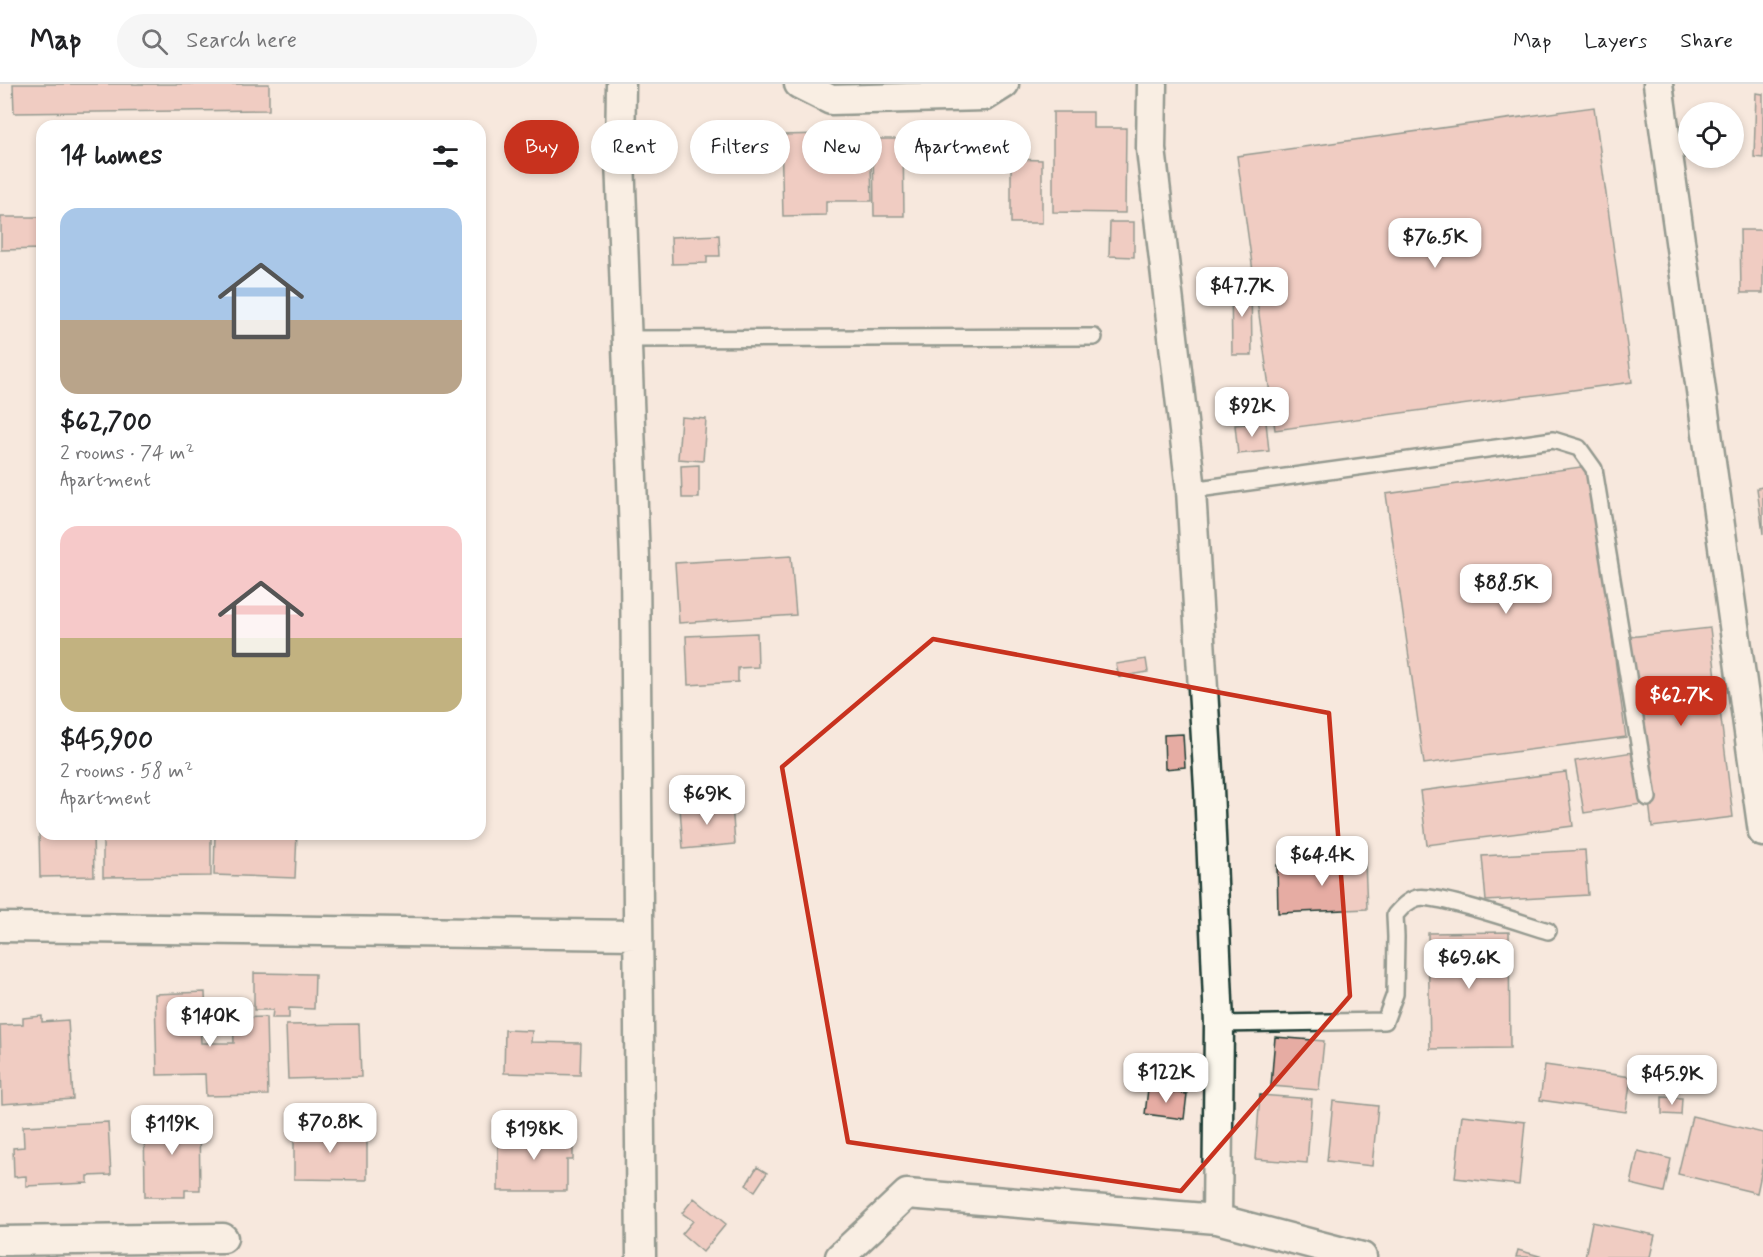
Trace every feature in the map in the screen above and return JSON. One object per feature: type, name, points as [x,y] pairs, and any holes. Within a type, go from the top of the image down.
[{"type":"street","points":[[621,84],[620,159],[635,560],[641,1257]]},
{"type":"street","points":[[799,84],[831,100],[985,96],[1004,84]]},
{"type":"street","points":[[1152,84],[1150,149],[1191,490],[1208,776],[1219,1024],[1217,1219]]},
{"type":"street","points":[[1658,84],[1763,832]]},
{"type":"street","points":[[0,927],[637,935]]},
{"type":"street","points":[[840,1257],[907,1194],[1217,1219],[1362,1257]]},
{"type":"street","points":[[0,1241],[223,1238]]},
{"type":"lane","points":[[627,339],[1094,337]]},
{"type":"lane","points":[[1191,490],[1553,440],[1579,448],[1594,469],[1648,798]]},
{"type":"lane","points":[[1219,1024],[1385,1021],[1395,994],[1395,915],[1406,903],[1419,897],[1440,899],[1548,931]]},
{"type":"highlighted area","points":[[933,639],[1329,713],[1350,996],[1181,1191],[848,1142],[782,767]]},
{"type":"building","points":[[13,84],[269,84],[269,110],[14,113]]},
{"type":"building","points":[[1756,93],[1763,94],[1763,158],[1754,157]]},
{"type":"building","points":[[1594,107],[1632,382],[1275,430],[1237,156]]},
{"type":"building","points":[[1053,112],[1093,112],[1093,128],[1126,128],[1125,213],[1053,212]]},
{"type":"building","points":[[790,135],[802,135],[802,174],[871,174],[872,201],[826,201],[826,215],[783,216],[782,174],[790,174]]},
{"type":"building","points":[[882,139],[894,139],[894,174],[903,174],[904,216],[874,216],[873,174],[882,174]]},
{"type":"building","points":[[1031,160],[1042,160],[1042,223],[1011,223],[1011,174],[1031,174]]},
{"type":"building","points":[[1,217],[36,217],[36,249],[1,250]]},
{"type":"building","points":[[1110,222],[1134,222],[1134,257],[1109,256]]},
{"type":"building","points":[[1740,230],[1763,230],[1763,293],[1741,293]]},
{"type":"building","points":[[719,235],[720,256],[707,256],[707,263],[672,264],[671,237]]},
{"type":"building","points":[[1231,281],[1251,281],[1252,355],[1232,355]]},
{"type":"building","points":[[681,417],[706,419],[703,461],[678,459]]},
{"type":"building","points":[[1266,422],[1269,451],[1238,454],[1235,425]]},
{"type":"building","points":[[699,465],[699,498],[682,498],[681,466]]},
{"type":"building","points":[[1588,466],[1626,737],[1424,764],[1386,494]]},
{"type":"building","points":[[1763,487],[1763,534],[1757,488]]},
{"type":"building","points":[[791,556],[796,615],[679,623],[675,563]]},
{"type":"building","points":[[1710,628],[1733,817],[1652,827],[1629,637]]},
{"type":"building","points":[[757,633],[758,667],[738,668],[738,682],[688,685],[686,636]]},
{"type":"building","points":[[1146,659],[1148,672],[1119,677],[1116,664]]},
{"type":"building","points":[[1183,734],[1185,767],[1165,769],[1164,735]]},
{"type":"building","points":[[1633,752],[1642,804],[1584,813],[1575,761]]},
{"type":"building","points":[[1566,772],[1573,826],[1427,845],[1420,791]]},
{"type":"building","points":[[732,804],[735,844],[683,849],[680,808]]},
{"type":"building","points":[[39,840],[93,840],[94,876],[40,877]]},
{"type":"building","points":[[103,840],[211,840],[211,876],[103,877]]},
{"type":"building","points":[[215,840],[297,840],[295,878],[214,875]]},
{"type":"building","points":[[1585,850],[1588,895],[1486,901],[1482,856]]},
{"type":"building","points":[[1365,862],[1367,909],[1278,913],[1277,865]]},
{"type":"building","points":[[1509,932],[1510,1048],[1430,1049],[1428,933]]},
{"type":"building","points":[[254,973],[315,974],[314,1009],[289,1008],[289,1018],[272,1018],[273,1010],[254,1010]]},
{"type":"building","points":[[205,992],[206,1018],[200,1018],[201,1043],[234,1043],[233,1018],[266,1017],[268,1095],[206,1096],[205,1074],[157,1075],[155,994]]},
{"type":"building","points":[[42,1016],[42,1022],[68,1020],[73,1099],[2,1104],[0,1025],[23,1024],[23,1018]]},
{"type":"building","points":[[359,1024],[361,1077],[288,1079],[286,1025]]},
{"type":"building","points":[[505,1030],[532,1031],[531,1042],[581,1043],[580,1075],[504,1073]]},
{"type":"building","points":[[1275,1037],[1324,1041],[1319,1090],[1271,1086]]},
{"type":"building","points":[[1545,1065],[1631,1077],[1626,1112],[1540,1100]]},
{"type":"building","points":[[1148,1089],[1187,1094],[1184,1119],[1145,1114]]},
{"type":"building","points":[[1260,1095],[1312,1099],[1307,1163],[1255,1159]]},
{"type":"building","points":[[1662,1097],[1682,1098],[1681,1115],[1662,1114]]},
{"type":"building","points":[[1333,1101],[1378,1106],[1372,1166],[1327,1161]]},
{"type":"building","points":[[1462,1115],[1525,1122],[1519,1185],[1455,1178]]},
{"type":"building","points":[[1692,1116],[1763,1133],[1763,1165],[1757,1193],[1678,1174]]},
{"type":"building","points":[[144,1117],[199,1117],[200,1190],[185,1190],[185,1197],[145,1197]]},
{"type":"building","points":[[108,1122],[111,1175],[88,1176],[88,1183],[26,1186],[26,1176],[14,1177],[13,1148],[24,1147],[23,1126]]},
{"type":"building","points":[[294,1128],[367,1129],[367,1180],[294,1179]]},
{"type":"building","points":[[506,1132],[573,1132],[573,1160],[567,1160],[567,1191],[498,1191],[498,1140],[506,1140]]},
{"type":"building","points":[[1638,1151],[1671,1159],[1664,1192],[1631,1184]]},
{"type":"building","points":[[757,1167],[767,1173],[755,1191],[746,1185]]},
{"type":"building","points":[[694,1198],[726,1224],[703,1252],[682,1234],[693,1221],[682,1213]]},
{"type":"building","points":[[1592,1222],[1655,1235],[1650,1257],[1585,1257]]},
{"type":"building","points":[[1518,1250],[1543,1257],[1516,1257]]}]
